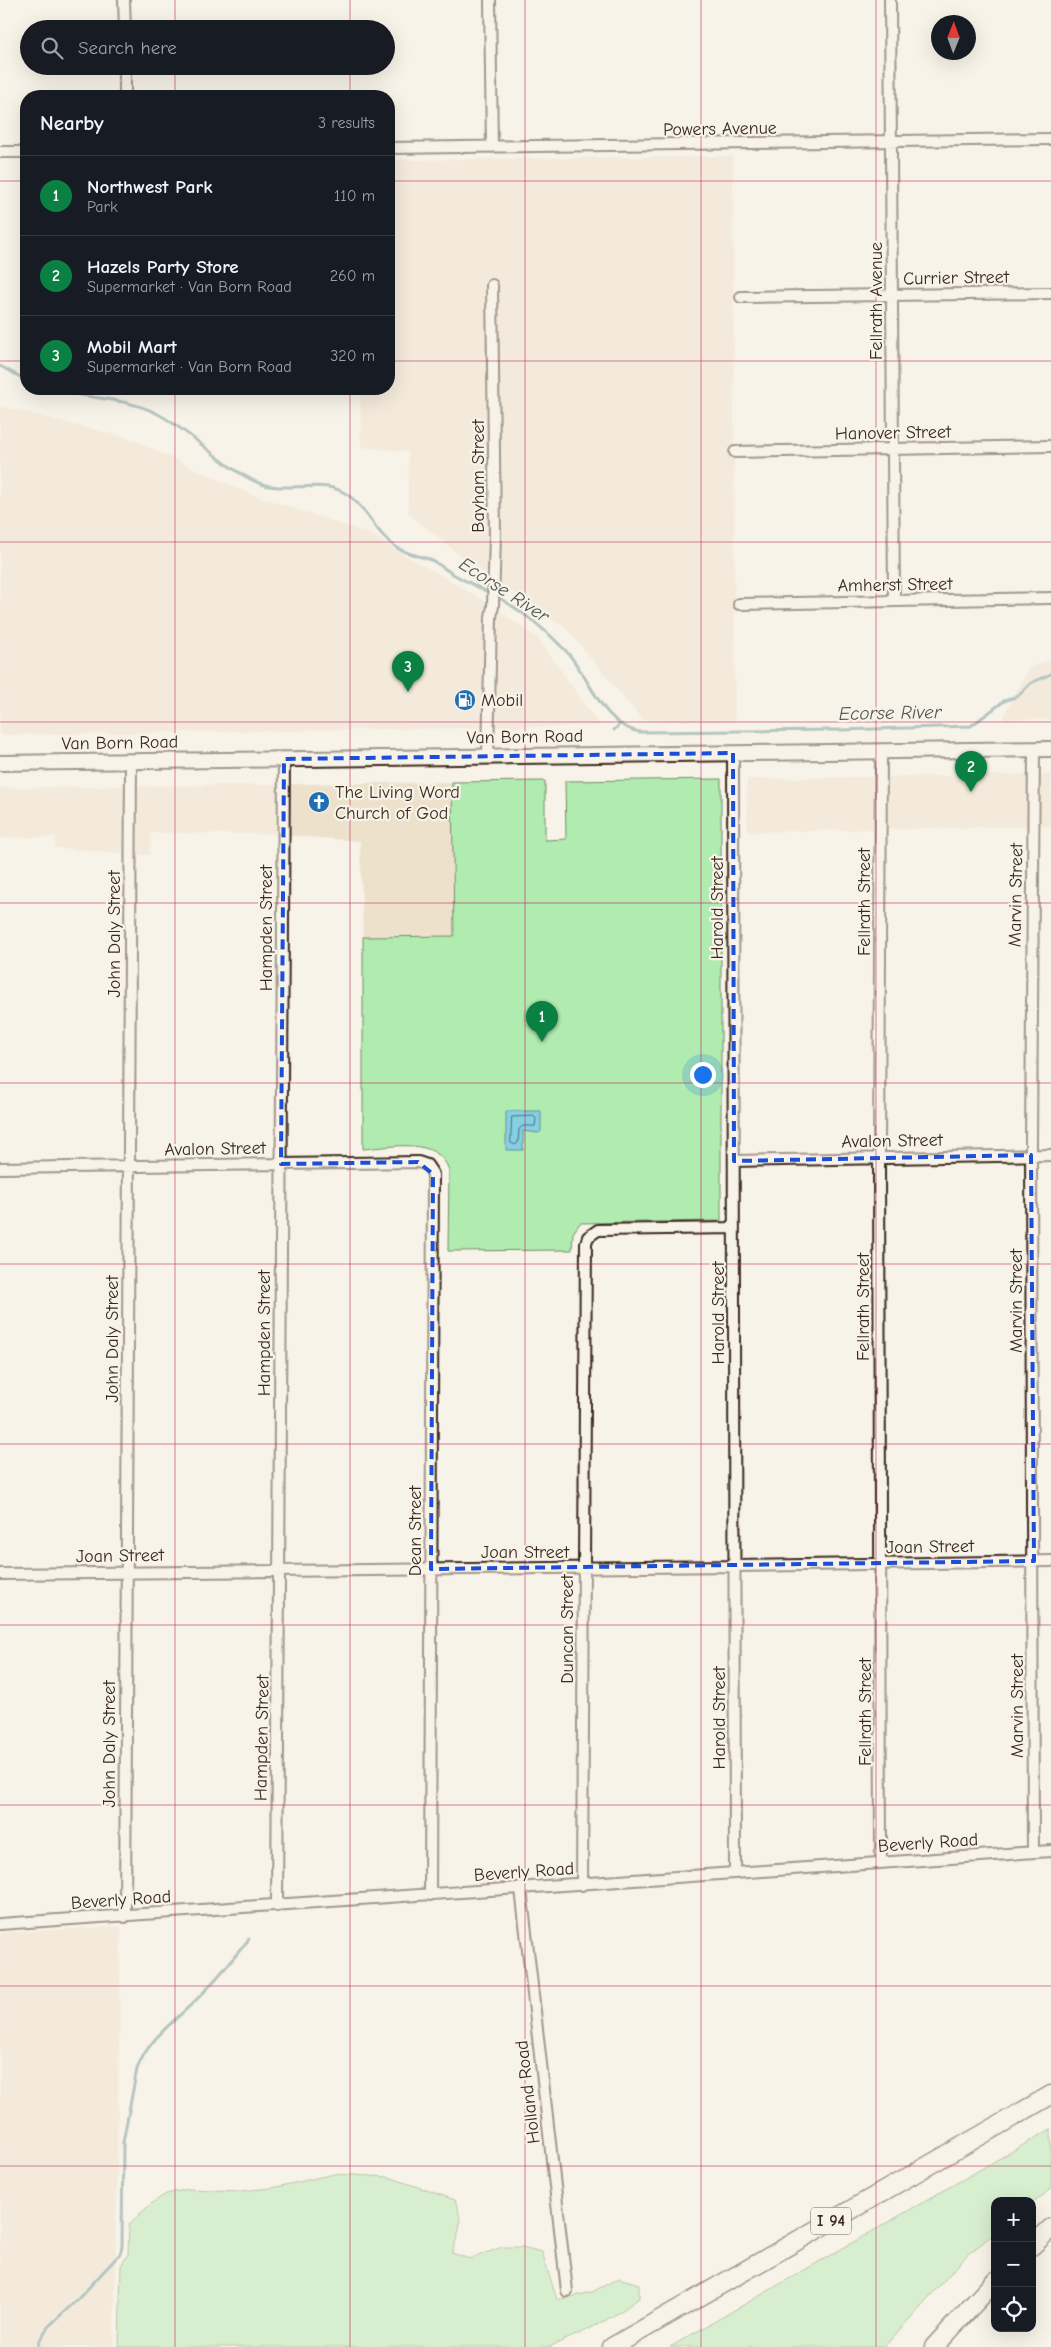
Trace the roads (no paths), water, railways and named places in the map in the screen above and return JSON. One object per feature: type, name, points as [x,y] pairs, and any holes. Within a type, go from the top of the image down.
[{"type":"highway","name":"I 94","points":[[612,2347],[1051,2095]]},
{"type":"highway","points":[[1036,2242],[1051,2228]]},
{"type":"highway","points":[[934,2347],[991,2285]]},
{"type":"main road","name":"Van Born Road","points":[[0,763],[1051,749]]},
{"type":"street","points":[[124,0],[125,20]]},
{"type":"street","points":[[490,0],[492,147]]},
{"type":"street","name":"Fellrath Avenue","points":[[890,0],[894,601]]},
{"type":"street","points":[[125,75],[125,90]]},
{"type":"street","name":"Powers Avenue","points":[[395,148],[1051,139]]},
{"type":"street","points":[[0,152],[20,152]]},
{"type":"street","name":"Bayham Street","points":[[488,756],[490,617],[493,606],[492,580],[495,536],[492,285]]},
{"type":"street","name":"Currier Street","points":[[741,297],[1051,293]]},
{"type":"street","name":"Hanover Street","points":[[735,452],[1051,446]]},
{"type":"street","name":"Amherst Street","points":[[740,604],[1051,598]]},
{"type":"street","name":"Marvin Street","points":[[1033,1852],[1034,1561],[1031,1155],[1034,749]]},
{"type":"street","name":"Fellrath Street","points":[[881,751],[879,1158],[881,1863]]},
{"type":"street","name":"Harold Street","points":[[733,753],[735,1873]]},
{"type":"street","name":"Hampden Street","points":[[277,1906],[284,759]]},
{"type":"street","name":"John Daly Street","points":[[125,1917],[131,761]]},
{"type":"street","name":"Avalon Street","points":[[734,1161],[1051,1155]]},
{"type":"street","name":"Avalon Street","points":[[0,1168],[418,1162],[430,1168]]},
{"type":"street","name":"Dean Street","points":[[430,1168],[433,1174],[434,1200],[430,1895]]},
{"type":"street","name":"Duncan Street","points":[[582,1884],[586,1243],[588,1237],[598,1230],[734,1228]]},
{"type":"street","name":"Joan Street","points":[[0,1574],[1051,1561]]},
{"type":"street","name":"Beverly Road","points":[[0,1924],[125,1917],[1051,1851]]},
{"type":"street","name":"Holland Road","points":[[521,1889],[567,2291]]},
{"type":"water","points":[[506,1111],[541,1111],[541,1131],[539,1133],[523,1131],[523,1150],[506,1150]]},
{"type":"waterway","name":"Ecorse River","points":[[0,366],[20,377]]},
{"type":"waterway","name":"Ecorse River","points":[[83,395],[131,404],[156,413],[232,468],[259,483],[279,487],[323,487],[341,491],[350,496],[381,534],[400,550],[431,560],[458,577],[490,593]]},
{"type":"waterway","name":"Ecorse River","points":[[496,596],[550,635],[575,662],[598,699],[615,720],[626,728],[639,732],[841,730],[971,726],[1004,701],[1018,696],[1031,683],[1051,674]]},
{"type":"waterway","name":"Ecorse River","points":[[614,730],[619,725]]},
{"type":"waterway","points":[[38,2347],[39,2341],[48,2327],[78,2299],[120,2254],[122,2247],[123,2142],[137,2069],[142,2058],[164,2030],[206,1990],[249,1939]]},
{"type":"place","name":"Mobil Mart","points":[[408,692]]},
{"type":"place","name":"Mobil","points":[[465,700]]},
{"type":"place","name":"Hazels Party Store","points":[[971,792]]},
{"type":"place","name":"The Living Word Church of God","points":[[319,802]]},
{"type":"place","name":"Northwest Park","points":[[542,1042]]}]
